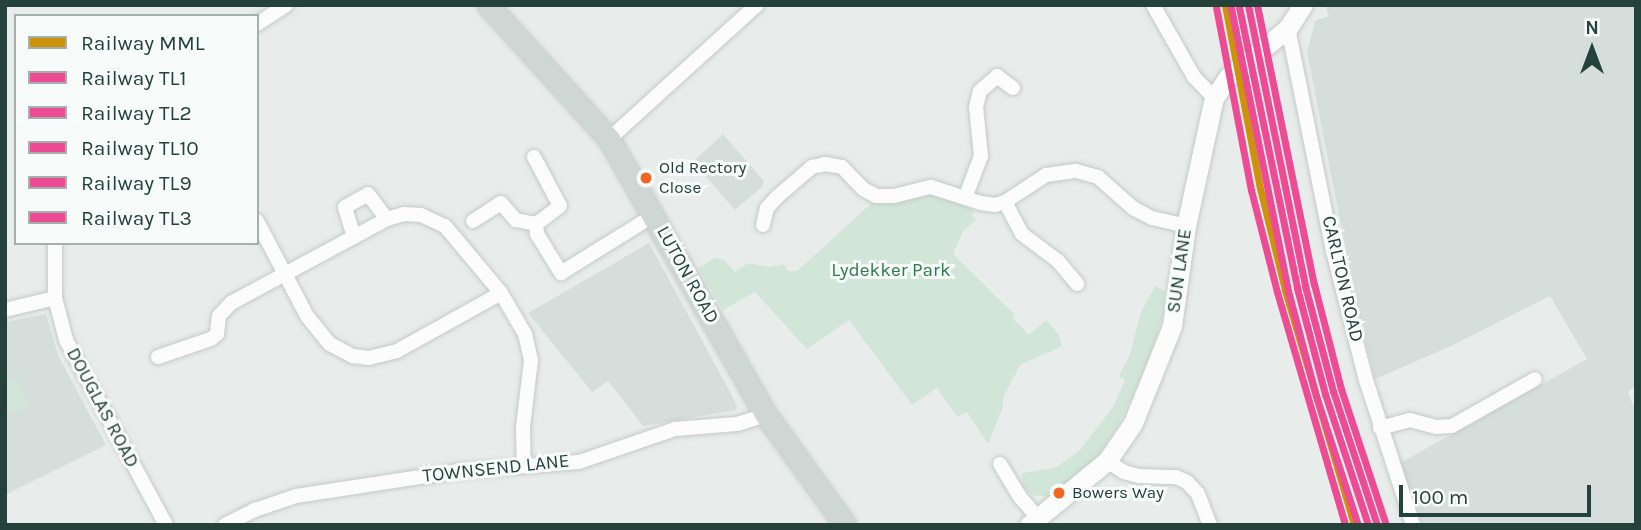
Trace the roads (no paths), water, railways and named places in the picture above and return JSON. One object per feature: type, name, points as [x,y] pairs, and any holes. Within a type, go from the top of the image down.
[{"type":"main road","name":"LUTON ROAD","points":[[488,5],[609,139],[766,415],[845,525]]},
{"type":"street","points":[[259,23],[286,5]]},
{"type":"street","points":[[609,139],[757,5]]},
{"type":"street","points":[[1153,5],[1194,77],[1214,98]]},
{"type":"street","name":"SUN LANE","points":[[1033,521],[1107,461],[1133,423],[1172,326],[1186,226],[1214,98],[1228,77],[1285,31],[1303,5]]},
{"type":"street","name":"CARLTON ROAD","points":[[1285,31],[1333,251],[1380,428],[1413,525]]},
{"type":"street","points":[[965,198],[981,156],[977,98],[980,91],[994,70],[1013,88]]},
{"type":"street","points":[[473,221],[501,204],[516,220],[536,224],[560,206],[534,157]]},
{"type":"street","points":[[763,225],[767,208],[778,196],[812,167],[825,164],[842,167],[863,189],[876,196],[931,187],[988,204],[1005,202],[1046,175],[1076,170],[1098,177],[1133,208],[1152,218],[1186,226]]},
{"type":"street","points":[[354,237],[345,207],[368,194],[387,219]]},
{"type":"street","points":[[1005,202],[1022,234],[1058,261],[1077,284]]},
{"type":"street","points":[[158,357],[211,339],[217,334],[224,308],[387,219],[404,214],[421,215],[445,226],[502,293],[525,334],[531,360],[523,428],[524,466]]},
{"type":"street","points":[[536,224],[537,234],[561,273],[654,215]]},
{"type":"street","points":[[259,225],[307,316],[330,344],[354,356],[369,358],[397,351],[502,293]]},
{"type":"street","name":"DOUGLAS ROAD","points":[[55,245],[55,299],[74,359],[166,525]]},
{"type":"street","points":[[5,310],[55,299]]},
{"type":"street","points":[[1380,428],[1410,420],[1436,427],[1452,426],[1535,379]]},
{"type":"street","name":"TOWNSEND LANE","points":[[225,525],[272,503],[342,486],[579,461],[675,429],[737,424],[766,415]]},
{"type":"street","points":[[1107,461],[1124,472],[1139,476],[1176,477],[1187,482],[1198,495],[1210,525]]},
{"type":"street","points":[[1000,464],[1033,521]]},
{"type":"rail line","name":"MML","points":[[1225,5],[1260,188],[1285,290],[1354,525]]},
{"type":"rail line","name":"TL1","points":[[1248,5],[1305,286],[1333,391],[1377,525]]},
{"type":"rail line","name":"TL10","points":[[1257,5],[1314,284],[1341,389],[1385,522]]},
{"type":"rail line","name":"TL3","points":[[1216,7],[1251,190],[1277,292],[1345,525]]},
{"type":"rail line","name":"TL2","points":[[1239,7],[1297,288],[1325,394],[1368,525]]},
{"type":"rail line","name":"TL9","points":[[1231,8],[1288,291],[1316,396],[1358,525]]},
{"type":"place","name":"Old Rectory Close","points":[[646,178]]},
{"type":"place","name":"Bowers Way","points":[[1059,493]]},
{"type":"park label","name":"Lydekker Park","points":[[891,271]]}]
